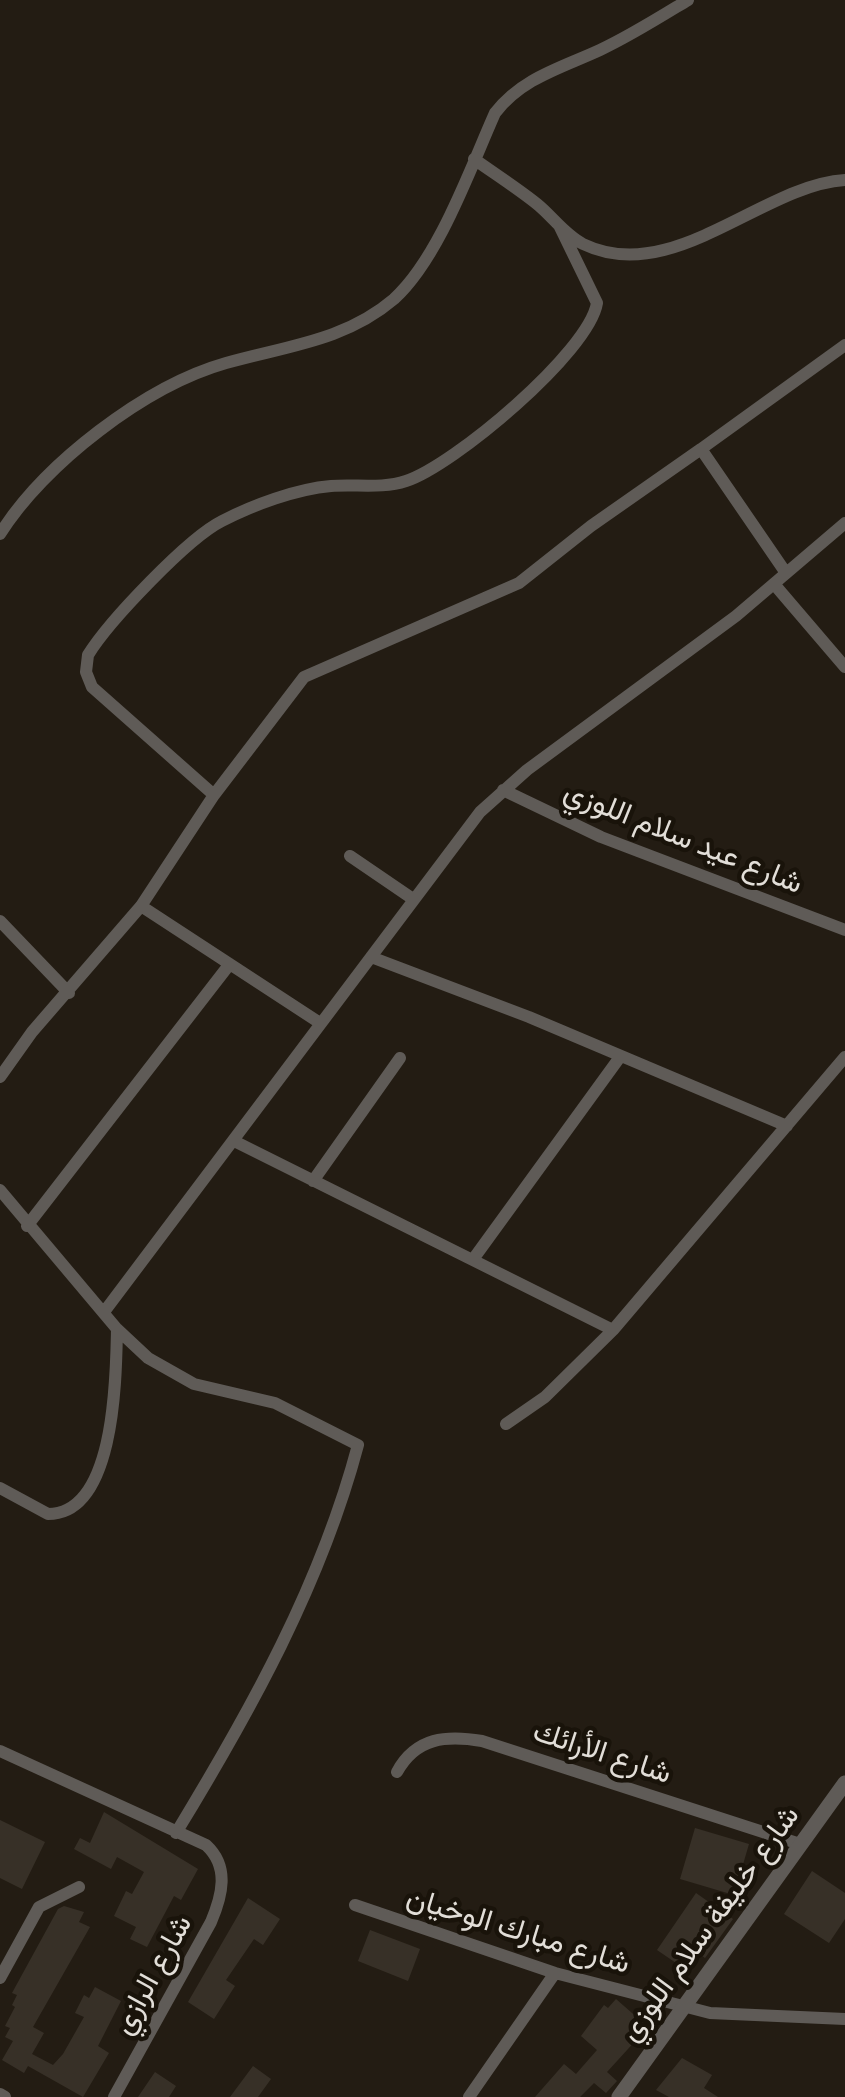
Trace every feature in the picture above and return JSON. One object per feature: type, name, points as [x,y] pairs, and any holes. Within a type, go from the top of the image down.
[{"type":"street","points":[[0,534],[21,501],[70,452],[174,386],[222,364],[331,337],[386,305],[418,270],[495,113],[521,87],[604,49],[688,0]]},
{"type":"street","points":[[474,159],[581,243],[637,252],[698,240],[817,186],[845,180]]},
{"type":"street","points":[[214,795],[92,687],[86,672],[88,655],[155,580],[211,528],[325,486],[390,485],[432,470],[551,373],[578,342],[595,316],[597,303],[559,225]]},
{"type":"street","points":[[0,1077],[32,1032],[141,906],[214,795],[304,677],[519,583],[845,345]]},
{"type":"street","points":[[702,449],[786,573]]},
{"type":"street","points":[[104,1312],[236,1142],[464,830],[503,790],[668,670],[845,523]]},
{"type":"street","points":[[774,584],[845,667]]},
{"type":"street","name":"شارع عيد سلام اللوزي","points":[[503,790],[601,837],[845,930]]},
{"type":"street","points":[[350,856],[413,899]]},
{"type":"street","points":[[141,906],[320,1023]]},
{"type":"street","points":[[0,922],[69,993]]},
{"type":"street","points":[[371,956],[787,1126]]},
{"type":"street","points":[[27,1226],[229,965]]},
{"type":"street","points":[[474,1258],[620,1057]]},
{"type":"street","points":[[506,1424],[555,1388],[613,1330],[845,1057]]},
{"type":"street","points":[[313,1181],[400,1058]]},
{"type":"street","points":[[236,1142],[613,1330]]},
{"type":"street","points":[[0,1190],[117,1329],[177,1376],[274,1404],[358,1444],[340,1504],[278,1656],[253,1707],[176,1833],[0,1751]]},
{"type":"street","points":[[0,1488],[48,1514],[73,1508],[82,1497],[110,1436],[117,1329]]},
{"type":"street","name":"شارع الأرائك","points":[[398,1772],[409,1755],[433,1740],[482,1741],[800,1844]]},
{"type":"street","name":"شارع خليفة سلام اللوزي","points":[[619,2097],[845,1783]]},
{"type":"street","name":"شارع الرازي","points":[[114,2097],[222,1896],[221,1872],[210,1848],[176,1833]]},
{"type":"street","points":[[0,1978],[5,1956],[39,1907],[79,1888]]},
{"type":"street","name":"شارع مبارك الوخيان","points":[[355,1905],[555,1973],[686,2007],[736,2017],[845,2019]]},
{"type":"street","points":[[469,2097],[555,1973]]},
{"type":"building","points":[[104,1812],[198,1869],[181,1900],[174,1896],[147,1947],[130,1939],[136,1927],[114,1916],[126,1891],[132,1894],[144,1872],[117,1857],[111,1869],[74,1849],[80,1838],[90,1843]]},
{"type":"building","points":[[0,1820],[45,1842],[22,1889],[0,1878]]},
{"type":"building","points":[[695,1828],[749,1844],[734,1895],[680,1879]]},
{"type":"building","points":[[812,1871],[845,1893],[845,1919],[829,1943],[784,1914]]},
{"type":"building","points":[[696,1893],[733,1919],[705,1958],[697,1952],[691,1962],[684,1957],[679,1965],[657,1950]]},
{"type":"building","points":[[248,1898],[280,1919],[263,1945],[254,1939],[226,1980],[235,1986],[214,2019],[188,2002]]},
{"type":"building","points":[[64,1906],[84,1912],[79,1922],[90,1927],[33,2027],[44,2033],[32,2054],[53,2065],[84,2017],[75,2013],[84,1995],[89,1998],[95,1987],[121,2001],[98,2046],[109,2053],[83,2097],[28,2066],[24,2073],[2,2060],[13,2041],[5,2037],[10,2028],[5,2026],[17,1995],[12,1993],[58,1909]]},
{"type":"building","points":[[370,1930],[420,1949],[408,1981],[358,1961]]},
{"type":"building","points":[[616,1999],[648,2027],[607,2072],[617,2081],[606,2093],[594,2083],[580,2097],[535,2097],[564,2064],[576,2074],[597,2050],[581,2036],[604,2005],[608,2008]]},
{"type":"building","points":[[682,2058],[712,2075],[704,2088],[718,2097],[669,2097],[656,2090]]},
{"type":"building","points":[[253,2066],[271,2079],[258,2097],[230,2097]]},
{"type":"building","points":[[155,2072],[176,2086],[169,2097],[138,2097]]}]
